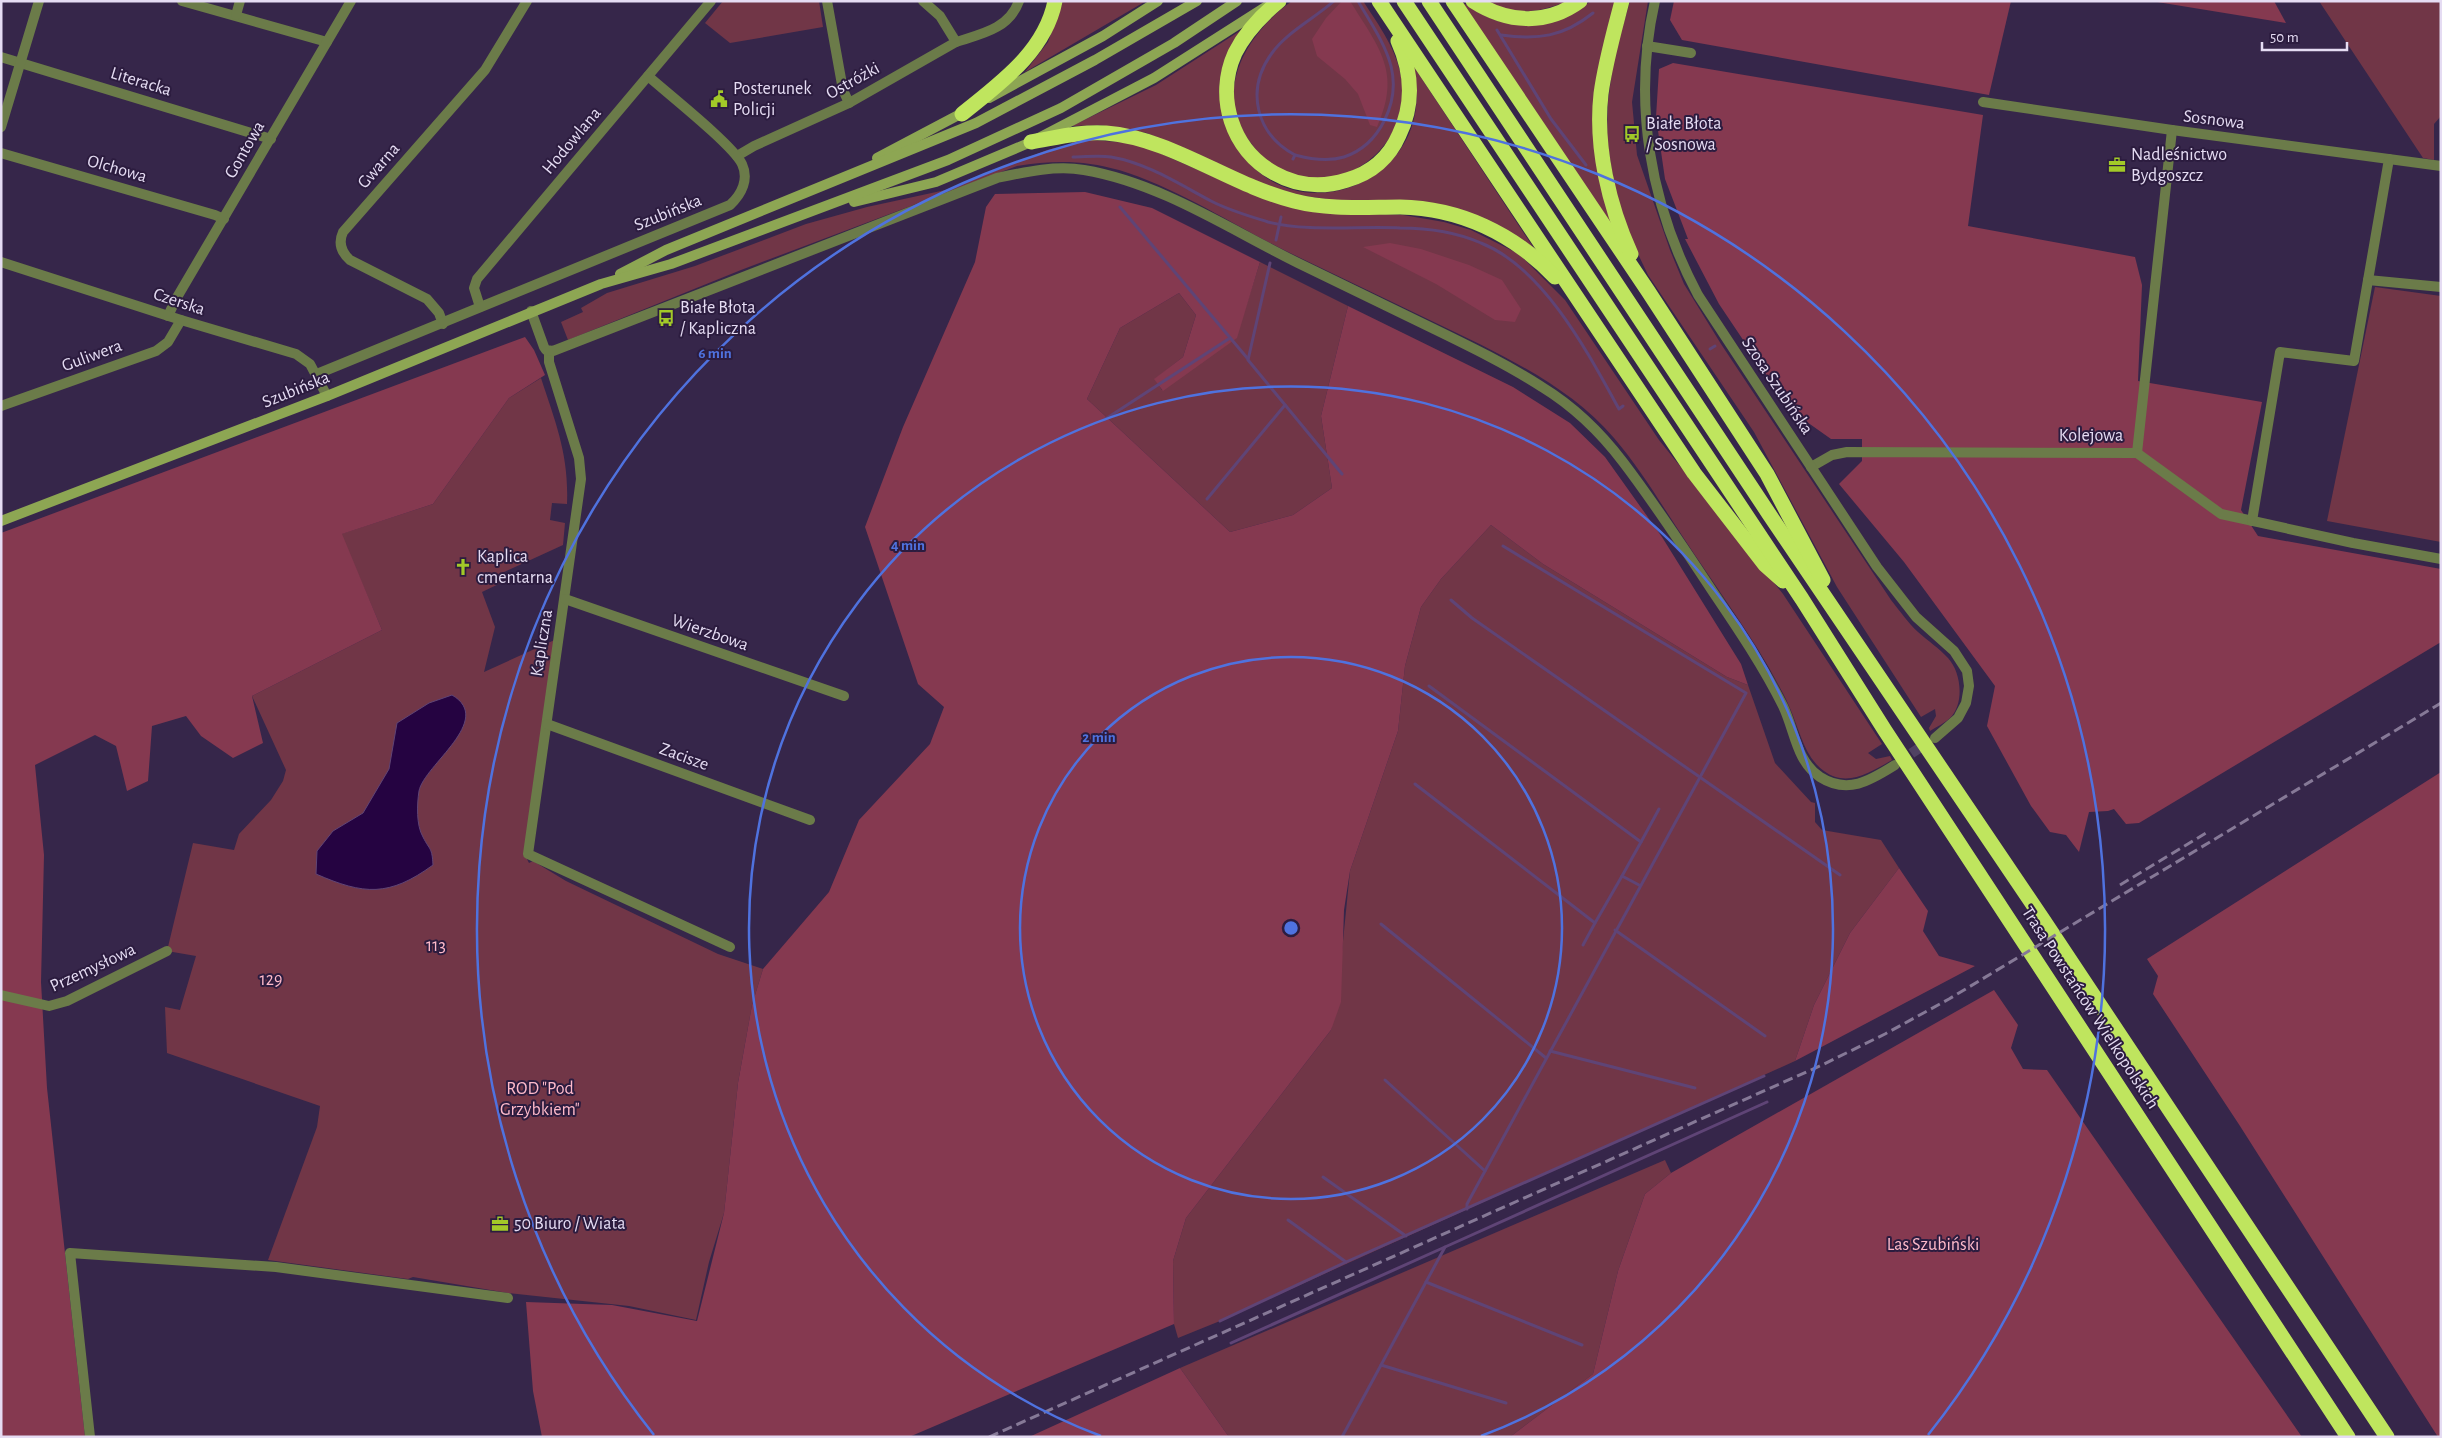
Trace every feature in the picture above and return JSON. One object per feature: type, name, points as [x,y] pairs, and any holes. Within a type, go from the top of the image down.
[{"type":"highway","points":[[962,114],[1001,82],[1026,58],[1048,21],[1055,1]]},
{"type":"highway","points":[[1279,1],[1247,33],[1235,53],[1228,76],[1228,110],[1234,131],[1255,162],[1288,180],[1313,186],[1336,183],[1360,176],[1381,163],[1395,145],[1406,121],[1410,104],[1410,84],[1404,55],[1381,3]]},
{"type":"highway","points":[[1404,1],[1802,599]]},
{"type":"highway","points":[[1429,1],[1859,647]]},
{"type":"highway","points":[[1454,1],[1648,291],[1767,474],[1859,647]]},
{"type":"highway","points":[[1473,1],[1504,16],[1539,19],[1555,15],[1580,1]]},
{"type":"highway","points":[[1622,1],[1607,60],[1601,96],[1603,153],[1611,198],[1618,222],[1648,291]]},
{"type":"highway","points":[[1381,3],[1694,474],[1765,564],[1802,599]]},
{"type":"highway","points":[[1031,142],[1083,134],[1105,133],[1130,136],[1153,142],[1268,194],[1297,202],[1324,206],[1422,209],[1470,219],[1496,231],[1523,249],[1548,270],[1577,300]]},
{"type":"highway","name":"Trasa Powstańców Wielkopolskich","points":[[1802,599],[2019,936],[2348,1437]]},
{"type":"highway","name":"Trasa Powstańców Wielkopolskich","points":[[1859,647],[2044,921],[2387,1437]]},
{"type":"main road","points":[[839,180],[1103,36],[1158,1]]},
{"type":"main road","points":[[839,180],[983,119],[1095,60],[1197,1]]},
{"type":"main road","points":[[822,207],[907,177],[1027,125],[1143,62],[1206,24],[1237,1]]},
{"type":"main road","points":[[822,207],[849,203],[936,182],[1031,142],[1154,78],[1274,1]]},
{"type":"main road","name":"Szubińska","points":[[601,284],[666,250],[839,180]]},
{"type":"main road","name":"Szubińska","points":[[1,522],[326,396],[601,284],[670,264],[822,207]]},
{"type":"street","points":[[1,127],[40,1]]},
{"type":"street","points":[[182,1],[327,42]]},
{"type":"street","points":[[236,15],[240,1]]},
{"type":"street","name":"Gontowa","points":[[168,316],[176,299],[351,1]]},
{"type":"street","name":"Gwarna","points":[[443,324],[439,313],[427,299],[350,260],[340,246],[341,237],[343,232],[485,70],[527,1]]},
{"type":"street","name":"Hodowlana","points":[[480,307],[474,288],[477,279],[711,1]]},
{"type":"street","points":[[826,1],[842,90],[849,104]]},
{"type":"street","points":[[923,1],[940,16],[956,42]]},
{"type":"street","name":"Ostróżki","points":[[737,156],[754,146],[849,104],[956,42],[997,28],[1008,20],[1016,10],[1019,1]]},
{"type":"street","name":"Szosa Szubińska","points":[[1654,1],[1647,46],[1644,86],[1649,154],[1664,219],[1683,267],[1698,295],[1811,467],[1891,586],[1926,628],[1954,651],[1966,671],[1969,686],[1966,703],[1958,718],[1935,738]]},
{"type":"street","points":[[1647,46],[1691,52]]},
{"type":"street","name":"Literacka","points":[[1,57],[271,139]]},
{"type":"street","points":[[648,76],[737,156]]},
{"type":"street","name":"Sosnowa","points":[[1983,102],[2172,130],[2441,166]]},
{"type":"street","points":[[2137,453],[2172,130]]},
{"type":"street","name":"Olchowa","points":[[1,153],[215,214],[224,219]]},
{"type":"street","name":"Szubińska","points":[[317,374],[730,205],[742,190],[744,180],[744,171],[737,156]]},
{"type":"street","points":[[2252,521],[2280,352],[2354,361],[2389,159]]},
{"type":"street","points":[[549,351],[997,178],[1051,169],[1082,170],[1115,177],[1163,193],[1266,247],[1496,360],[1544,388],[1589,424],[1622,460],[1689,555],[1771,683],[1785,712],[1800,753],[1810,769],[1822,778],[1846,786],[1871,780],[1895,765]]},
{"type":"street","name":"Czerska","points":[[1,262],[168,316],[296,354],[310,364],[317,374],[326,396]]},
{"type":"street","points":[[2368,280],[2441,287]]},
{"type":"street","name":"Kapliczna","points":[[531,311],[544,347],[549,351],[549,362],[579,458],[581,479],[528,854],[730,947]]},
{"type":"street","name":"Guliwera","points":[[1,406],[156,351],[168,342],[181,320]]},
{"type":"street","name":"Kolejowa","points":[[1811,467],[1832,455],[1847,452],[2137,453],[2221,514],[2353,543],[2441,558]]},
{"type":"street","name":"Wierzbowa","points":[[565,599],[844,696]]},
{"type":"street","name":"Zacisze","points":[[546,724],[810,820]]},
{"type":"street","name":"Przemysłowa","points":[[1,995],[49,1006],[67,1001],[167,951]]},
{"type":"street","points":[[90,1437],[70,1253],[276,1267],[508,1298]]},
{"type":"green space","points":[[723,1],[819,1],[823,27],[730,43],[705,23]]},
{"type":"green space","points":[[1063,1],[1146,1],[1025,72],[1048,42]]},
{"type":"green space","points":[[1292,1],[1363,1],[1387,40],[1400,71],[1402,105],[1396,126],[1385,144],[1370,160],[1352,171],[1332,178],[1310,179],[1288,174],[1272,165],[1258,152],[1239,124],[1234,104],[1235,84],[1240,65],[1249,47],[1261,30]]},
{"type":"green space","points":[[1342,1],[1350,1],[1378,47],[1384,61],[1387,75],[1387,91],[1384,108],[1377,127],[1370,125],[1358,94],[1345,79],[1317,56],[1312,39],[1326,18]]},
{"type":"green space","points":[[1484,1],[1569,1],[1536,10],[1517,11]]},
{"type":"green space","points":[[1591,1],[1617,1],[1599,74],[1612,225],[1462,2],[1493,19],[1502,22],[1521,23],[1564,15],[1579,9]]},
{"type":"green space","points":[[1630,1],[1648,1],[1632,102],[1637,155],[1670,250],[1684,284],[1721,344],[1891,600],[1907,621],[1948,658],[1956,671],[1960,688],[1955,712],[1950,718],[1930,731],[1929,728],[1936,716],[1935,709],[1921,717],[1837,587],[1754,432],[1648,275],[1630,237],[1616,196],[1607,140],[1608,101],[1614,57]]},
{"type":"green space","points":[[1674,1],[2011,1],[1989,95],[1682,40],[1670,20]]},
{"type":"green space","points":[[2151,1],[2274,1],[2286,23]]},
{"type":"green space","points":[[2319,1],[2441,1],[2441,116],[2434,124],[2434,160],[2423,158]]},
{"type":"green space","points":[[1243,29],[1227,56],[1221,74],[1220,98],[1225,121],[1231,136],[1255,169],[1286,188],[1320,193],[1354,186],[1383,168],[1405,141],[1416,106],[1412,64],[1535,250],[1490,223],[1278,192],[1147,133],[1101,125],[1072,126],[1156,85]]},
{"type":"green space","points":[[1673,63],[1983,115],[1968,226],[2135,257],[2142,285],[2138,381],[2262,402],[2241,510],[2258,536],[2441,569],[2441,642],[2139,823],[2126,824],[2114,809],[2089,812],[2079,852],[2066,835],[2050,832],[2031,806],[1987,726],[1995,686],[1904,562],[1839,484],[1862,461],[1862,439],[1831,439],[1790,410],[1719,304],[1685,239],[1688,239],[1665,179],[1656,117],[1659,69]]},
{"type":"green space","points":[[1092,140],[1129,143],[1150,149],[1267,200],[1325,213],[1403,215],[1444,222],[1471,230],[1519,254],[1565,300],[1659,440],[1783,594],[1882,744],[1868,753],[1876,759],[1890,756],[1892,760],[1867,773],[1850,778],[1833,776],[1817,765],[1803,742],[1779,686],[1737,617],[1633,461],[1596,419],[1576,402],[1509,359],[1288,252],[1184,197],[1119,170],[1093,164],[1068,162],[1017,166],[741,270],[568,340],[561,322],[583,312],[581,308],[607,293],[695,266],[806,224],[867,207],[950,189],[1047,150],[1072,144],[1072,142]]},
{"type":"green space","points":[[1085,192],[1152,208],[1260,262],[1237,338],[1163,391],[1154,379],[1183,357],[1196,315],[1179,293],[1120,328],[1087,399],[1230,532],[1293,515],[1332,488],[1321,416],[1348,306],[1513,387],[1570,423],[1605,457],[1662,537],[1741,664],[1748,685],[1727,677],[1543,564],[1491,525],[1441,579],[1421,607],[1405,666],[1398,731],[1350,871],[1344,910],[1341,1002],[1331,1030],[1186,1218],[1173,1261],[1174,1324],[909,1437],[542,1437],[533,1391],[526,1302],[612,1305],[697,1321],[724,1213],[738,1083],[752,1005],[763,969],[829,892],[859,820],[930,744],[944,707],[918,684],[865,527],[903,427],[975,262],[986,207],[995,194]]},
{"type":"green space","points":[[1390,243],[1421,249],[1469,265],[1502,280],[1521,309],[1515,322],[1495,320],[1436,284],[1363,247]]},
{"type":"green space","points":[[1260,262],[1348,306],[1321,416],[1332,488],[1293,515],[1230,532],[1087,399],[1120,328],[1179,293],[1196,315],[1183,357],[1155,379],[1162,390],[1236,338]]},
{"type":"green space","points":[[2375,287],[2441,296],[2441,542],[2327,521]]},
{"type":"green space","points":[[525,337],[534,350],[545,375],[509,398],[433,504],[342,534],[382,630],[252,696],[263,743],[233,758],[201,736],[186,716],[152,726],[148,781],[127,791],[116,746],[95,735],[35,765],[44,855],[41,982],[47,1088],[85,1437],[1,1437],[1,533]]},
{"type":"green space","name":"ROD \"Pod Grzybkiem\"","points":[[541,378],[552,410],[566,470],[567,504],[552,503],[550,520],[565,523],[563,545],[502,573],[505,581],[482,592],[495,627],[484,672],[559,638],[524,853],[529,863],[533,861],[566,881],[718,954],[763,969],[752,1005],[738,1083],[724,1213],[709,1262],[696,1320],[629,1306],[508,1293],[413,1277],[408,1279],[268,1260],[317,1127],[320,1106],[167,1053],[165,1007],[180,1010],[196,956],[167,951],[193,843],[234,850],[239,834],[271,800],[283,781],[286,770],[252,696],[382,630],[341,534],[433,504],[509,398]]},
{"type":"green space","points":[[1491,525],[1543,564],[1727,677],[1748,685],[1775,763],[1811,802],[1815,803],[1815,822],[1822,830],[1881,840],[1899,868],[1850,933],[1814,1005],[1795,1061],[1220,1321],[1178,1338],[1174,1324],[1173,1261],[1186,1218],[1331,1030],[1342,951],[1350,871],[1398,731],[1405,666],[1421,607],[1441,579]]},
{"type":"green space","points":[[2441,772],[2441,1437],[2438,1437],[2240,1126],[2153,994],[2158,976],[2147,959]]},
{"type":"green space","points":[[1899,868],[1928,911],[1923,931],[1939,956],[1975,966],[1795,1061],[1814,1005],[1850,933]]},
{"type":"green space","name":"Las Szubiński","points":[[1994,990],[2018,1025],[2011,1048],[2023,1069],[2047,1070],[2302,1437],[1510,1437],[1593,1374],[1618,1271],[1645,1194],[1671,1173]]},
{"type":"green space","points":[[1665,1160],[1671,1173],[1645,1194],[1618,1271],[1593,1374],[1510,1437],[1229,1437],[1180,1368]]},
{"type":"green space","points":[[1180,1368],[1229,1437],[1029,1437]]},
{"type":"shaded area","points":[[452,695],[463,705],[466,717],[462,730],[424,780],[418,796],[419,827],[431,852],[433,865],[403,883],[376,889],[348,886],[316,874],[317,851],[333,831],[363,813],[389,769],[397,723],[429,703]]},
{"type":"waterway","points":[[1293,159],[1295,155],[1282,146],[1263,123],[1257,96],[1259,82],[1264,67],[1278,45],[1334,1]]},
{"type":"waterway","points":[[1295,155],[1307,158],[1332,159],[1344,157],[1357,151],[1368,143],[1377,132],[1390,107],[1393,94],[1391,66],[1381,41],[1358,1]]},
{"type":"waterway","points":[[1501,35],[1527,37],[1550,35],[1571,27],[1593,13]]},
{"type":"waterway","points":[[1497,30],[1551,119],[1586,165]]},
{"type":"waterway","points":[[1073,157],[1106,156],[1137,164],[1163,175],[1218,204],[1268,222],[1315,228],[1421,229],[1452,233],[1481,243],[1504,255],[1525,272],[1544,292],[1578,338],[1619,409],[1623,406]]},
{"type":"waterway","points":[[1120,207],[1248,359]]},
{"type":"waterway","points":[[1276,240],[1281,217]]},
{"type":"waterway","points":[[1270,263],[1248,360],[1342,474]]},
{"type":"waterway","points":[[1104,420],[1230,338]]},
{"type":"waterway","points":[[1710,349],[1715,346]]},
{"type":"waterway","points":[[1207,499],[1285,405]]},
{"type":"waterway","points":[[1467,1209],[1467,1204],[1746,693],[1503,546]]},
{"type":"waterway","points":[[1451,600],[1472,618],[1840,875]]},
{"type":"waterway","points":[[1429,686],[1641,842],[1622,876]]},
{"type":"waterway","points":[[1415,784],[1595,923],[1622,876],[1639,885]]},
{"type":"waterway","points":[[1641,842],[1659,809]]},
{"type":"waterway","points":[[1583,945],[1595,923]]},
{"type":"waterway","points":[[1381,924],[1546,1058]]},
{"type":"waterway","points":[[1615,930],[1765,1036]]},
{"type":"waterway","points":[[1550,1051],[1695,1088]]},
{"type":"waterway","points":[[1220,1321],[1346,1262],[1764,1076]]},
{"type":"waterway","points":[[1385,1080],[1485,1171]]},
{"type":"waterway","points":[[1342,1437],[1445,1247],[1767,1102]]},
{"type":"waterway","points":[[1323,1177],[1406,1236]]},
{"type":"waterway","points":[[1288,1220],[1346,1262]]},
{"type":"waterway","points":[[1231,1343],[1445,1247]]},
{"type":"waterway","points":[[1426,1282],[1582,1345]]},
{"type":"waterway","points":[[1381,1365],[1506,1403]]},
{"type":"tunnel","points":[[1899,762],[1928,742]]},
{"type":"railway","points":[[989,1437],[1822,1065],[1885,1034],[1949,999],[2441,703]]},
{"type":"railway","points":[[2120,885],[2206,833]]},
{"type":"place","name":"Posterunek Policji","points":[[719,99]]},
{"type":"place","name":"Białe Błota / Sosnowa","points":[[1632,134]]},
{"type":"place","name":"Nadleśnictwo Bydgoszcz","points":[[2117,165]]},
{"type":"place","name":"Białe Błota / Kapliczna","points":[[666,318]]},
{"type":"place","name":"Kaplica cmentarna","points":[[463,567]]},
{"type":"place","name":"50 Biuro / Wiata","points":[[500,1224]]},
{"type":"park label","name":"113","points":[[436,946]]},
{"type":"park label","name":"129","points":[[271,980]]}]
